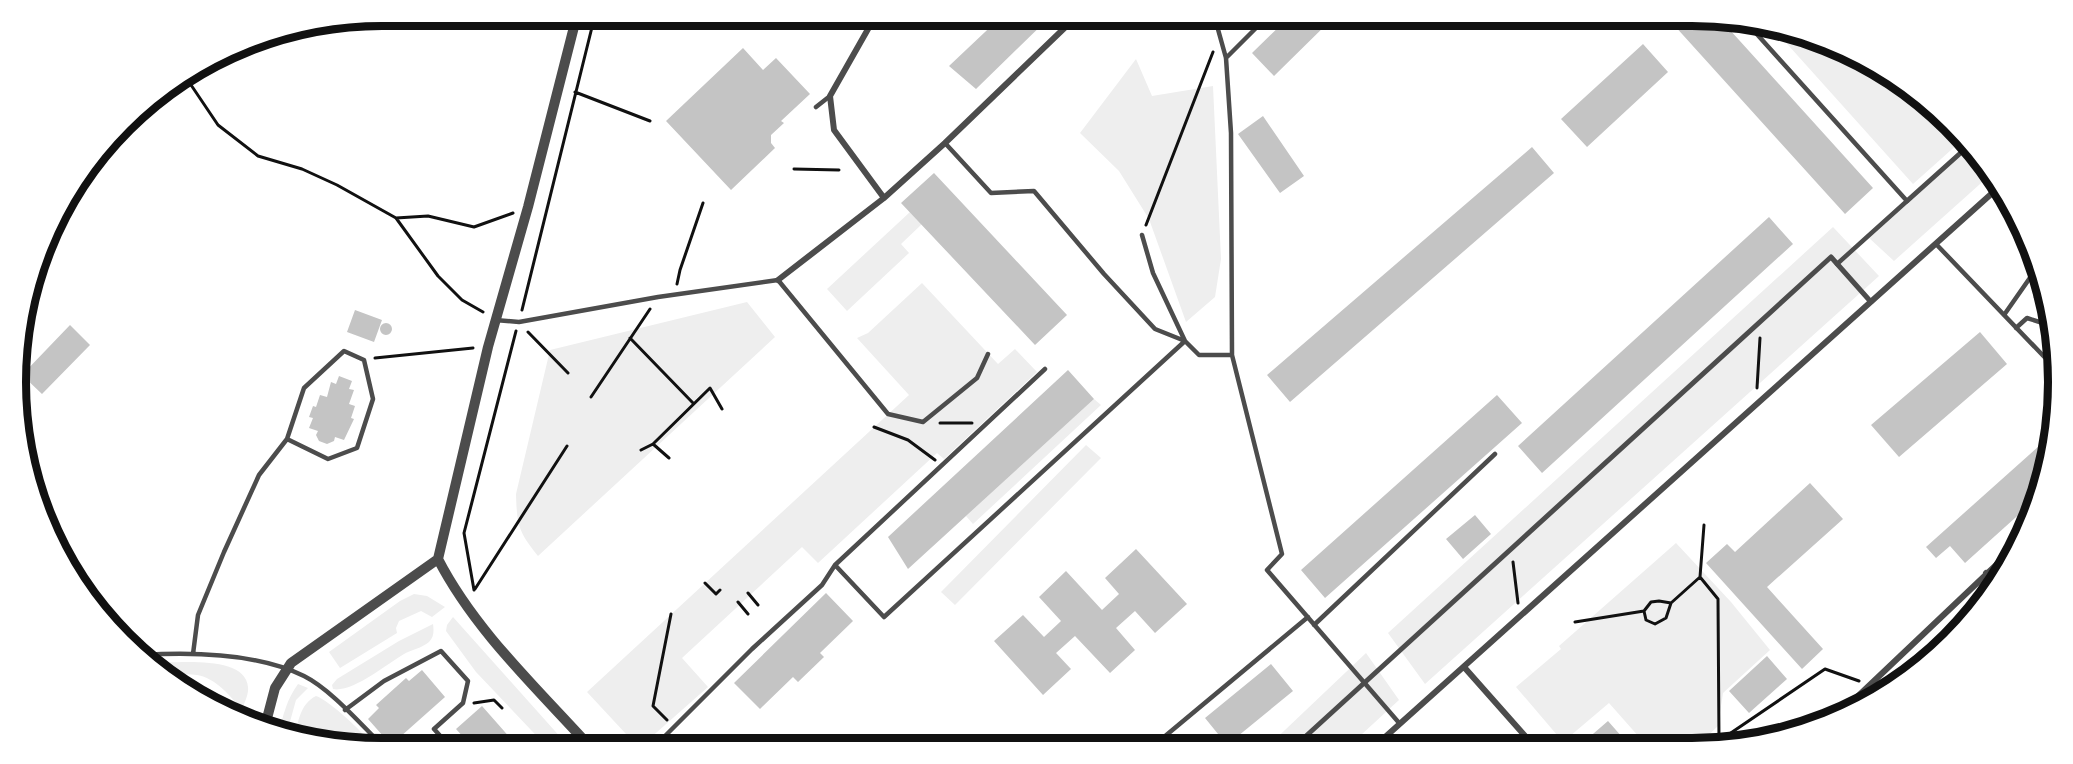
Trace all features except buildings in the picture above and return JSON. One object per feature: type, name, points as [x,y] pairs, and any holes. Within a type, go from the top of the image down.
[{"type":"street","points":[[267,720],[272,698],[285,670],[306,650],[438,559],[488,347],[528,207],[574,26]]},
{"type":"street","points":[[870,26],[830,96],[834,130],[884,198]]},
{"type":"street","points":[[778,280],[884,198],[1067,26]]},
{"type":"street","points":[[1907,201],[1963,151]]},
{"type":"street","points":[[1384,738],[1993,193]]},
{"type":"street","points":[[1304,738],[1831,257],[1871,302]]},
{"type":"street","points":[[438,559],[464,602],[518,668],[583,738]]},
{"type":"street","points":[[1855,699],[1999,561]]},
{"type":"street","points":[[1986,573],[1989,576]]},
{"type":"street","points":[[1464,667],[1527,738]]},
{"type":"lane","points":[[1217,26],[1226,58],[1231,133],[1232,355],[1282,554],[1267,570],[1400,724]]},
{"type":"lane","points":[[1226,58],[1258,26]]},
{"type":"lane","points":[[1754,31],[1907,201],[1838,264]]},
{"type":"lane","points":[[816,107],[830,96]]},
{"type":"lane","points":[[945,143],[991,193],[1034,191],[1104,274],[1155,329],[1185,341]]},
{"type":"lane","points":[[1142,235],[1153,273],[1185,341],[1199,355],[1232,355]]},
{"type":"lane","points":[[1936,244],[2047,360]]},
{"type":"lane","points":[[2004,315],[2031,276]]},
{"type":"lane","points":[[495,320],[519,322],[658,297],[778,280],[888,414],[923,423],[977,378],[988,354]]},
{"type":"lane","points":[[2016,328],[2027,318],[2042,323]]},
{"type":"lane","points":[[835,565],[884,617],[1185,341]]},
{"type":"lane","points":[[193,654],[198,615],[224,552],[259,475],[287,439],[304,388],[344,351],[364,360],[373,399],[357,448],[328,459],[287,439]]},
{"type":"lane","points":[[664,738],[752,649],[822,585],[835,565],[1045,369]]},
{"type":"lane","points":[[1314,625],[1495,454]]},
{"type":"lane","points":[[1163,738],[1308,617]]},
{"type":"lane","points":[[345,710],[384,681],[441,651],[468,681],[463,703],[434,729],[442,738]]},
{"type":"lane","points":[[153,655],[193,654],[240,658],[285,670],[312,681],[374,738]]},
{"type":"path","points":[[474,590],[464,533],[592,26]]},
{"type":"path","points":[[1142,235],[1219,34]]},
{"type":"path","points":[[189,82],[219,125],[258,156],[302,169],[396,218],[438,276],[462,300],[495,320]]},
{"type":"path","points":[[575,92],[650,121]]},
{"type":"path","points":[[794,169],[839,170]]},
{"type":"path","points":[[680,270],[703,203]]},
{"type":"path","points":[[396,218],[428,216],[474,227],[528,207]]},
{"type":"path","points":[[591,397],[658,297]]},
{"type":"path","points":[[1756,405],[1761,320]]},
{"type":"path","points":[[519,322],[568,374]]},
{"type":"path","points":[[630,338],[694,404]]},
{"type":"path","points":[[364,360],[488,347]]},
{"type":"path","points":[[641,450],[653,444],[710,388],[722,409]]},
{"type":"path","points":[[923,423],[986,423]]},
{"type":"path","points":[[874,427],[908,440],[941,464]]},
{"type":"path","points":[[653,444],[669,458]]},
{"type":"path","points":[[464,602],[567,446]]},
{"type":"path","points":[[1704,525],[1700,577],[1718,599],[1719,737]]},
{"type":"path","points":[[1511,549],[1520,616]]},
{"type":"path","points":[[1644,611],[1646,620],[1654,624],[1666,618],[1671,603],[1700,577]]},
{"type":"path","points":[[705,582],[716,594],[720,590]]},
{"type":"path","points":[[748,593],[758,605]]},
{"type":"path","points":[[738,602],[748,614]]},
{"type":"path","points":[[1575,622],[1644,611],[1651,602],[1671,603]]},
{"type":"path","points":[[671,614],[653,706],[674,728]]},
{"type":"path","points":[[1726,737],[1825,669],[1869,685]]},
{"type":"path","points":[[463,703],[494,700],[502,708]]},
{"type":"path","points":[[422,738],[434,729]]},
{"type":"shaded area","points":[[1781,38],[1806,44],[1869,73],[1908,99],[1957,145],[1913,184]]},
{"type":"shaded area","points":[[1136,59],[1152,96],[1213,86],[1221,259],[1215,297],[1186,322],[1149,219],[1119,171],[1080,133]]},
{"type":"shaded area","points":[[1963,151],[1984,180],[1894,261],[1868,237]]},
{"type":"shaded area","points":[[910,212],[922,224],[901,244],[909,253],[847,311],[827,289]]},
{"type":"shaded area","points":[[1833,227],[1879,276],[1425,684],[1388,633]]},
{"type":"shaded area","points":[[922,283],[998,364],[1015,349],[1037,372],[944,459],[937,453],[818,563],[802,547],[682,658],[708,687],[650,738],[630,738],[587,692],[909,395],[857,338],[868,333]]},
{"type":"shaded area","points":[[747,302],[775,337],[538,556],[520,527],[516,494],[550,350]]},
{"type":"shaded area","points":[[1094,399],[1101,405],[973,524],[966,516]]},
{"type":"shaded area","points":[[1086,445],[1101,458],[955,605],[941,592]]},
{"type":"shaded area","points":[[1676,543],[1731,602],[1770,650],[1723,693],[1718,726],[1705,738],[1640,738],[1609,703],[1568,738],[1560,738],[1516,687],[1561,649],[1559,646]]},
{"type":"shaded area","points":[[414,594],[427,596],[445,607],[432,617],[421,611],[399,621],[396,628],[397,633],[340,668],[329,652],[400,601]]},
{"type":"shaded area","points":[[453,617],[561,738],[539,738],[476,672],[446,631]]},
{"type":"shaded area","points":[[433,624],[433,636],[426,644],[404,654],[350,687],[333,689],[332,685],[337,679],[399,641]]},
{"type":"shaded area","points":[[1366,653],[1399,700],[1358,738],[1276,738]]},
{"type":"shaded area","points":[[162,663],[207,663],[235,669],[244,676],[248,687],[242,709],[210,680],[193,674],[180,674]]},
{"type":"shaded area","points":[[298,684],[308,688],[296,700],[289,726],[282,724],[288,701]]},
{"type":"shaded area","points":[[316,696],[330,704],[367,738],[312,732],[297,728],[303,709]]}]
